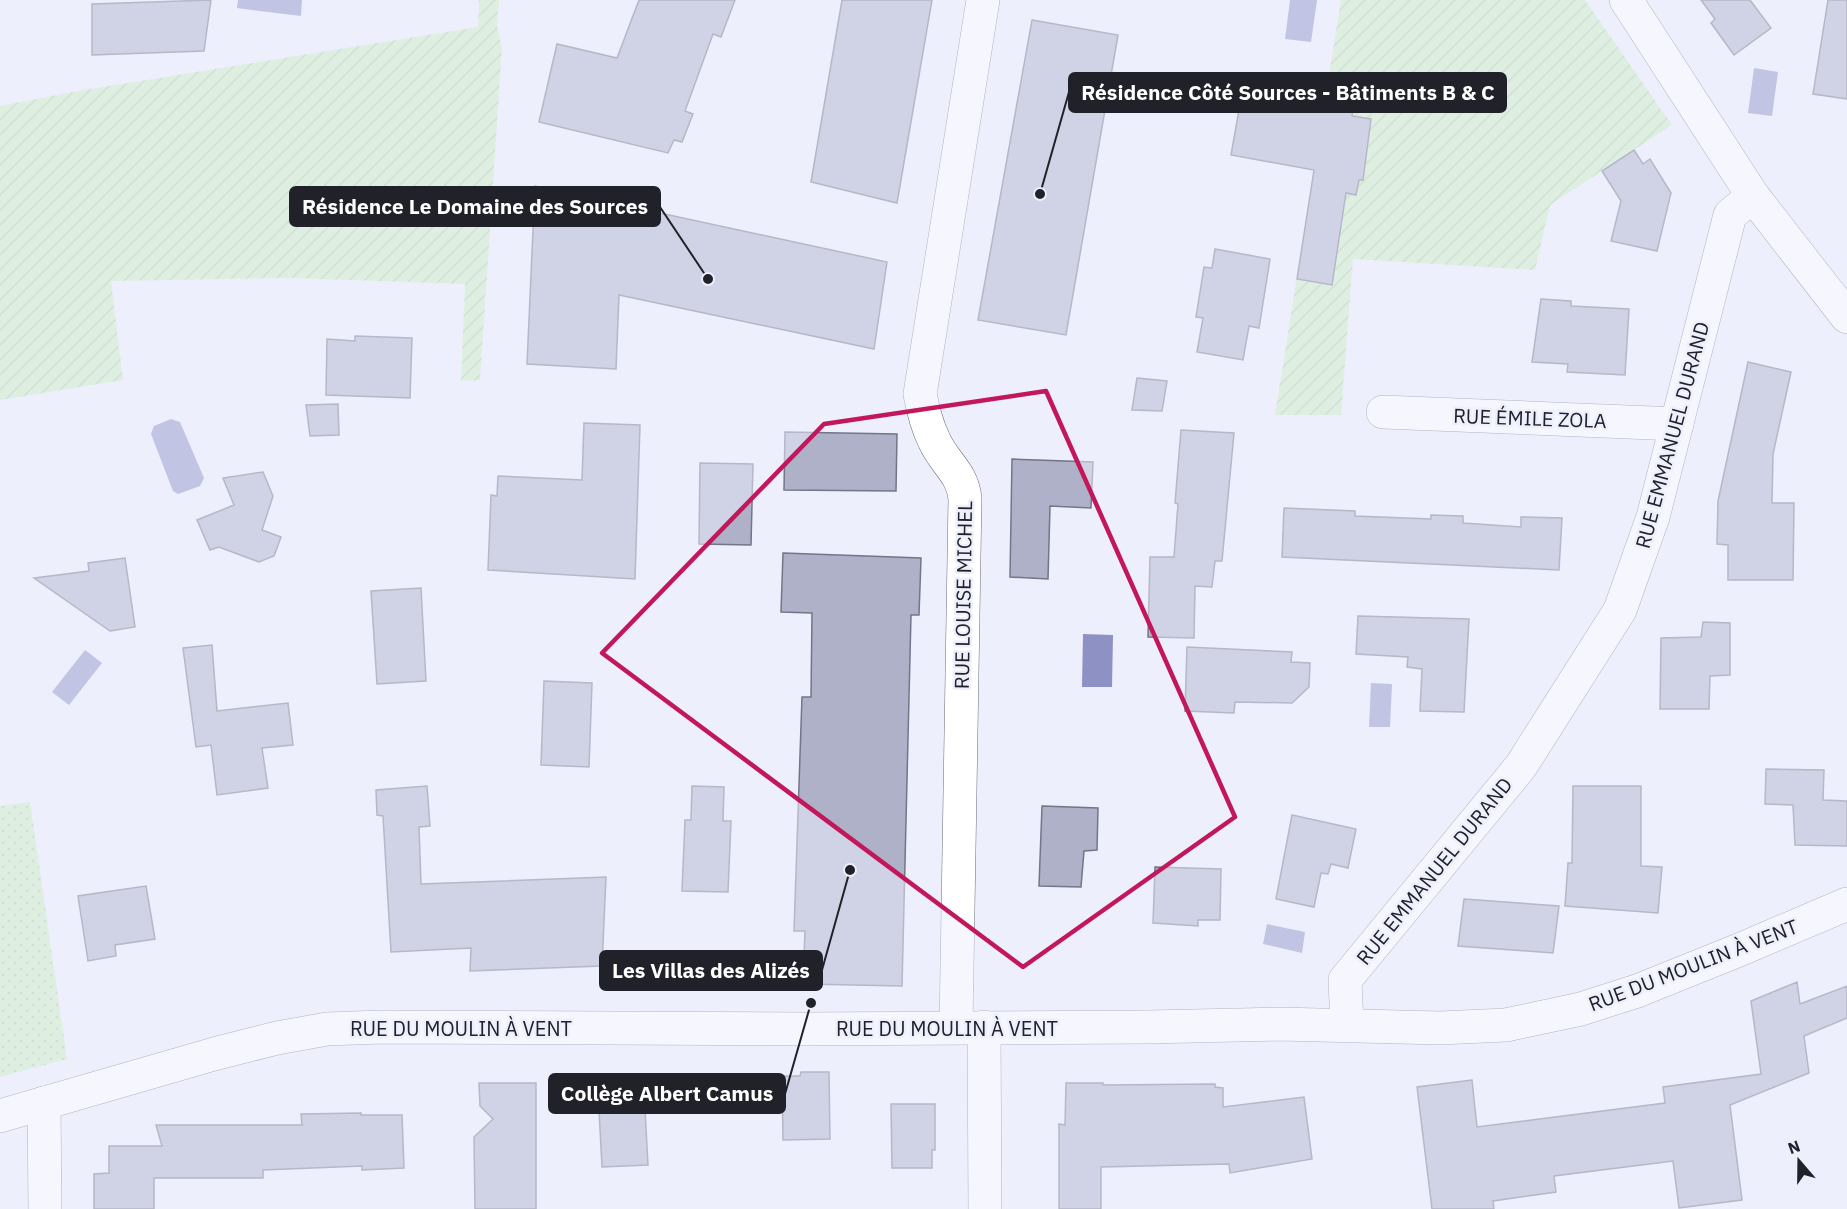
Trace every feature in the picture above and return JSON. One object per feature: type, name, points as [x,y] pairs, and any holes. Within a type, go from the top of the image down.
[{"type":"street","name":"RUE LOUISE MICHEL","points":[[983,0],[920,394],[934,441],[957,473],[965,498],[970,1027],[985,1209]]},
{"type":"street","points":[[1626,0],[1754,196],[1847,317]]},
{"type":"street","name":"RUE EMMANUEL DURAND","points":[[1347,1025],[1345,980],[1521,766],[1620,610],[1653,517],[1730,215],[1754,196]]},
{"type":"street","name":"RUE ÉMILE ZOLA","points":[[1383,412],[1677,424]]},
{"type":"street","name":"RUE DU MOULIN À VENT","points":[[0,1116],[214,1054],[327,1029],[381,1027],[1148,1028],[1279,1024],[1440,1028],[1506,1025],[1581,1009],[1668,979],[1847,904]]},
{"type":"street","points":[[44,1103],[45,1209]]},
{"type":"highlighted area","points":[[1046,391],[1235,817],[1023,967],[602,653],[824,424]]},
{"type":"green space","points":[[479,0],[499,0],[497,26],[502,47],[480,380],[461,381],[465,284],[291,278],[111,281],[123,380],[0,400],[0,106],[84,90],[478,27]]},
{"type":"green space","points":[[1341,0],[1585,0],[1672,125],[1550,205],[1535,270],[1353,259],[1341,415],[1275,415]]},
{"type":"green space","points":[[30,802],[67,1059],[0,1077],[0,806]]},
{"type":"water","points":[[238,0],[302,0],[301,16],[237,8]]},
{"type":"water","points":[[1290,0],[1317,0],[1311,42],[1285,39]]},
{"type":"water","points":[[1754,68],[1778,72],[1772,116],[1748,113]]},
{"type":"water","points":[[171,419],[180,422],[204,478],[200,486],[178,494],[173,491],[151,434],[154,426]]},
{"type":"water","points":[[1083,634],[1113,635],[1112,687],[1082,687]]},
{"type":"water","points":[[85,650],[102,663],[69,705],[52,692]]},
{"type":"water","points":[[1371,683],[1392,684],[1390,727],[1369,727]]},
{"type":"water","points":[[1267,924],[1305,932],[1302,953],[1263,944]]},
{"type":"building","points":[[211,0],[204,51],[92,55],[92,4]]},
{"type":"building","points":[[639,0],[735,0],[721,37],[713,34],[685,111],[693,114],[682,142],[674,140],[668,153],[539,122],[557,44],[617,58]]},
{"type":"building","points":[[842,0],[932,0],[897,203],[811,182]]},
{"type":"building","points":[[1701,0],[1750,0],[1771,28],[1734,55],[1711,23],[1715,19]]},
{"type":"building","points":[[1828,0],[1847,0],[1847,99],[1813,94]]},
{"type":"building","points":[[1032,20],[1118,35],[1066,335],[978,320]]},
{"type":"building","points":[[1327,85],[1356,90],[1352,116],[1371,119],[1363,180],[1359,180],[1356,195],[1346,193],[1332,285],[1297,279],[1314,170],[1231,155],[1243,87],[1324,103]]},
{"type":"building","points":[[1634,150],[1643,164],[1650,159],[1671,193],[1657,251],[1611,241],[1621,201],[1602,171]]},
{"type":"building","points":[[535,186],[887,262],[874,349],[619,295],[616,369],[527,364]]},
{"type":"building","points":[[1215,249],[1270,259],[1259,328],[1249,326],[1243,360],[1197,352],[1203,318],[1196,317],[1204,267],[1212,268]]},
{"type":"building","points":[[1541,299],[1571,301],[1571,306],[1629,309],[1625,375],[1567,372],[1568,364],[1532,362]]},
{"type":"building","points":[[355,336],[412,338],[410,398],[326,395],[327,339],[355,341]]},
{"type":"building","points":[[1748,362],[1791,372],[1773,454],[1772,503],[1794,503],[1793,580],[1728,580],[1728,545],[1717,544],[1718,501]]},
{"type":"building","points":[[1137,378],[1167,381],[1162,411],[1132,410]]},
{"type":"building","points":[[338,404],[339,435],[310,436],[306,405]]},
{"type":"building","points":[[584,423],[640,425],[635,579],[488,570],[491,495],[497,496],[498,476],[582,480]]},
{"type":"building","points":[[1181,430],[1234,433],[1222,561],[1215,561],[1212,587],[1195,586],[1194,638],[1148,637],[1150,557],[1174,557],[1178,504],[1175,503]]},
{"type":"building","points":[[785,432],[897,434],[896,491],[784,490]]},
{"type":"building","points":[[1012,459],[1093,462],[1091,508],[1050,506],[1048,579],[1010,577]]},
{"type":"building","points":[[700,463],[753,464],[751,545],[699,544]]},
{"type":"building","points":[[263,472],[273,496],[262,530],[281,537],[274,556],[259,562],[219,547],[210,550],[197,520],[234,505],[223,478]]},
{"type":"building","points":[[1284,508],[1355,511],[1355,516],[1431,519],[1431,515],[1463,516],[1463,523],[1521,527],[1521,517],[1562,518],[1559,570],[1282,557]]},
{"type":"building","points":[[783,553],[921,558],[919,615],[911,615],[902,986],[803,984],[805,931],[794,931],[802,697],[811,697],[812,613],[781,612]]},
{"type":"building","points":[[125,558],[135,627],[110,631],[34,578],[89,571],[88,563]]},
{"type":"building","points":[[421,588],[426,681],[377,684],[371,591]]},
{"type":"building","points":[[1358,616],[1469,619],[1464,712],[1420,711],[1422,669],[1407,667],[1408,657],[1356,654]]},
{"type":"building","points":[[1703,622],[1730,623],[1730,675],[1710,676],[1709,709],[1660,709],[1661,638],[1701,637]]},
{"type":"building","points":[[212,645],[217,711],[288,703],[293,745],[262,748],[268,788],[217,795],[211,745],[196,747],[183,648]]},
{"type":"building","points":[[1187,647],[1292,652],[1291,662],[1310,663],[1309,687],[1292,703],[1235,702],[1234,713],[1185,711]]},
{"type":"building","points":[[544,681],[592,683],[589,767],[541,765]]},
{"type":"building","points":[[1766,769],[1824,770],[1823,800],[1847,801],[1847,846],[1795,845],[1793,805],[1765,804]]},
{"type":"building","points":[[427,786],[430,826],[419,827],[421,884],[606,877],[602,966],[470,971],[471,948],[391,952],[383,816],[377,815],[376,790]]},
{"type":"building","points":[[692,786],[724,787],[723,821],[731,821],[728,892],[682,891],[685,820],[691,820]]},
{"type":"building","points":[[1573,786],[1641,786],[1641,866],[1662,867],[1658,913],[1565,906],[1568,863],[1572,863]]},
{"type":"building","points":[[1042,806],[1098,808],[1097,850],[1084,851],[1081,887],[1039,886]]},
{"type":"building","points":[[1292,815],[1356,829],[1348,868],[1331,864],[1328,874],[1321,873],[1314,907],[1276,899]]},
{"type":"building","points":[[1155,867],[1221,869],[1220,920],[1198,920],[1198,926],[1153,923]]},
{"type":"building","points":[[146,886],[155,939],[115,945],[116,956],[88,961],[78,896]]},
{"type":"building","points":[[1464,899],[1559,906],[1553,953],[1458,946]]},
{"type":"building","points":[[1797,982],[1800,1004],[1847,986],[1847,1018],[1804,1036],[1809,1073],[1730,1105],[1742,1200],[1679,1208],[1673,1161],[1554,1176],[1556,1192],[1493,1201],[1494,1209],[1432,1209],[1417,1087],[1472,1080],[1477,1127],[1665,1103],[1663,1087],[1761,1074],[1751,1001]]},
{"type":"building","points":[[801,1072],[829,1072],[830,1139],[783,1140],[782,1076],[800,1076]]},
{"type":"building","points":[[479,1083],[536,1083],[536,1209],[475,1209],[474,1137],[493,1119],[480,1106]]},
{"type":"building","points":[[1066,1083],[1215,1084],[1215,1087],[1223,1088],[1223,1107],[1304,1097],[1312,1159],[1230,1173],[1229,1164],[1101,1167],[1101,1209],[1059,1209],[1059,1124],[1065,1125]]},
{"type":"building","points":[[598,1091],[644,1091],[648,1165],[602,1167]]},
{"type":"building","points":[[891,1104],[935,1104],[935,1150],[932,1150],[932,1168],[892,1168]]},
{"type":"building","points":[[361,1113],[361,1115],[402,1115],[404,1168],[362,1170],[362,1166],[263,1170],[263,1178],[154,1178],[154,1209],[94,1209],[94,1174],[109,1173],[109,1146],[162,1146],[156,1125],[302,1125],[301,1114]]},
{"type":"place","name":"Résidence Côté Sources - Bâtiments B & C","points":[[1040,194]]},
{"type":"place","name":"Résidence Le Domaine des Sources","points":[[708,279]]},
{"type":"place","name":"Les Villas des Alizés","points":[[850,870]]},
{"type":"place","name":"Collège Albert Camus","points":[[811,1003]]}]
